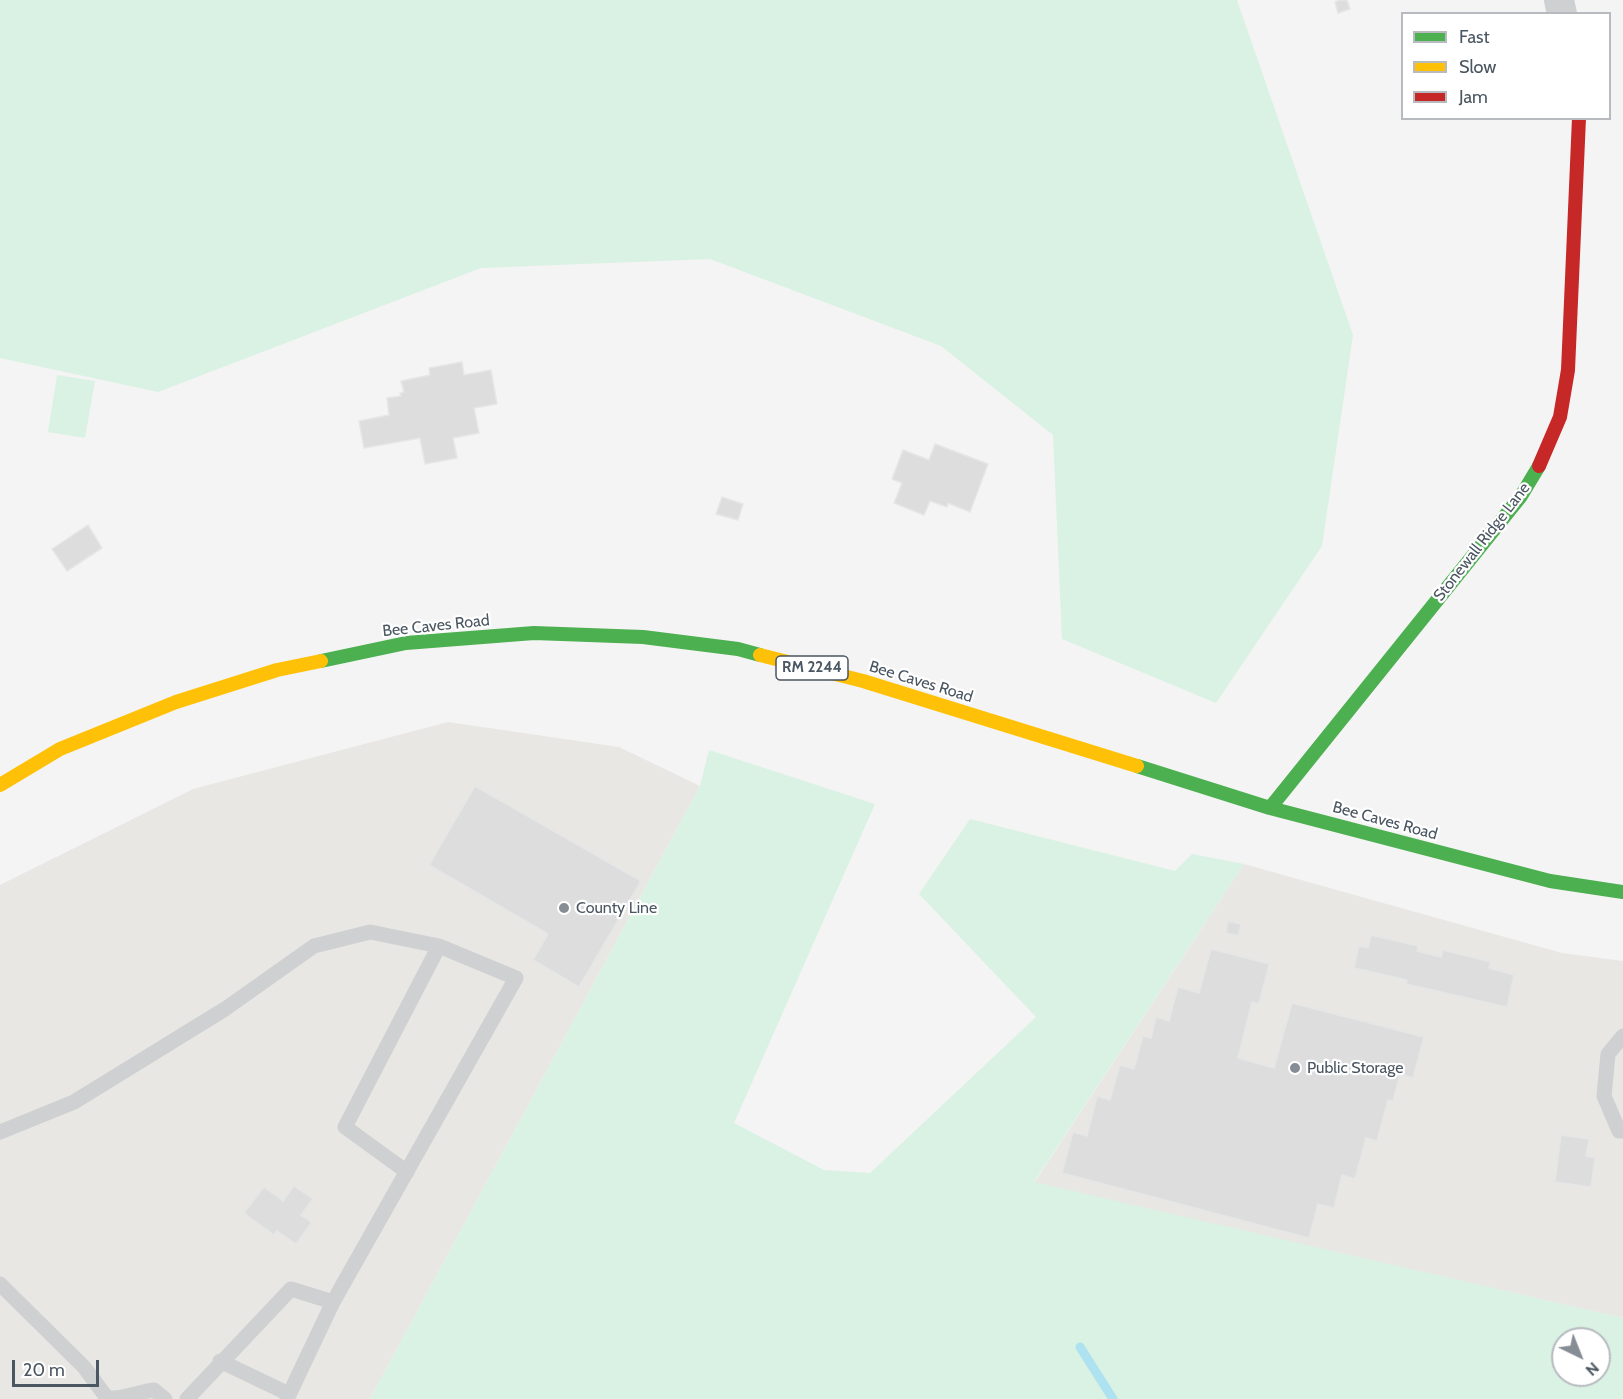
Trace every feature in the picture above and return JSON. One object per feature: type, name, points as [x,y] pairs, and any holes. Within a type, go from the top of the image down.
[{"type":"main road","name":"Stonewall Ridge Lane","points":[[1270,808],[1521,496],[1542,462],[1560,417],[1568,370],[1579,120]]},
{"type":"main road","name":"Bee Caves Road","points":[[0,785],[60,749],[176,702],[278,670],[406,644],[534,633],[643,637],[738,649],[863,681],[1270,808],[1550,881],[1623,892]]},
{"type":"lane","points":[[0,1132],[74,1102],[225,1009],[314,946],[370,932],[439,946],[516,978],[333,1302],[288,1397],[220,1361]]},
{"type":"lane","points":[[407,1172],[345,1127],[439,946]]},
{"type":"lane","points":[[1623,1036],[1608,1054],[1605,1096],[1619,1131],[1623,1131]]},
{"type":"lane","points":[[0,1284],[84,1367],[107,1398],[118,1399],[129,1394],[154,1390],[165,1399]]},
{"type":"lane","points":[[187,1399],[220,1361],[291,1289],[333,1302]]},
{"type":"shaded area","points":[[448,722],[619,747],[700,786],[370,1399],[0,1399],[0,885],[193,789]]},
{"type":"shaded area","name":"Public Storage","points":[[1244,864],[1562,953],[1623,961],[1623,1318],[1034,1183]]},
{"type":"green space","points":[[0,0],[1237,0],[1353,335],[1322,546],[1216,703],[1062,639],[1053,435],[941,346],[710,259],[481,268],[158,392],[0,358]]},
{"type":"green space","points":[[57,375],[95,381],[85,438],[48,432]]},
{"type":"green space","points":[[709,750],[875,804],[734,1123],[824,1170],[870,1173],[1036,1017],[919,894],[970,819],[1175,871],[1192,854],[1244,864],[1034,1182],[1623,1318],[1623,1399],[370,1399],[700,786]]},
{"type":"building","points":[[1347,0],[1350,9],[1338,13],[1335,2]]},
{"type":"building","points":[[462,362],[464,375],[491,370],[497,404],[474,408],[479,433],[453,438],[457,458],[425,464],[420,438],[364,448],[359,421],[389,415],[387,398],[401,396],[400,393],[404,392],[401,381],[430,375],[429,368]]},
{"type":"building","points":[[935,444],[988,464],[970,512],[948,503],[947,507],[930,501],[924,515],[894,503],[902,483],[892,479],[903,450],[929,460]]},
{"type":"building","points":[[722,497],[743,504],[738,520],[716,514]]},
{"type":"building","points":[[88,525],[102,548],[67,571],[52,549]]},
{"type":"building","name":"County Line","points":[[475,786],[641,881],[579,987],[533,960],[548,934],[429,865]]},
{"type":"building","points":[[1228,921],[1241,924],[1238,936],[1226,933]]},
{"type":"building","points":[[1371,935],[1418,946],[1417,951],[1441,957],[1443,950],[1491,962],[1489,968],[1514,975],[1507,1007],[1406,984],[1407,980],[1354,968],[1359,946],[1368,948]]},
{"type":"building","points":[[1211,949],[1269,964],[1259,1004],[1252,1002],[1238,1058],[1274,1068],[1292,1003],[1424,1037],[1413,1078],[1400,1074],[1393,1101],[1388,1100],[1377,1141],[1366,1138],[1355,1179],[1342,1175],[1334,1208],[1318,1204],[1309,1238],[1062,1173],[1073,1132],[1087,1136],[1097,1096],[1110,1100],[1120,1065],[1134,1069],[1143,1036],[1151,1038],[1156,1017],[1169,1021],[1178,987],[1199,993]]},
{"type":"building","points":[[1561,1135],[1589,1139],[1586,1156],[1595,1158],[1591,1187],[1555,1182]]},
{"type":"building","points":[[294,1186],[313,1199],[301,1215],[312,1222],[296,1244],[277,1231],[274,1235],[244,1213],[264,1187],[283,1201]]},
{"type":"waterway","points":[[1080,1347],[1113,1399]]},
{"type":"traffic: fast","points":[[1270,808],[1521,496],[1539,466]]},
{"type":"traffic: fast","points":[[321,661],[406,643],[534,633],[643,637],[738,649],[760,655]]},
{"type":"traffic: fast","points":[[1137,766],[1270,808],[1550,881],[1623,892]]},
{"type":"traffic: slow","points":[[760,655],[863,681],[1137,766]]},
{"type":"traffic: slow","points":[[0,785],[60,749],[176,702],[277,670],[321,661]]},
{"type":"traffic: jam","points":[[1539,466],[1560,417],[1568,370],[1579,120]]},
{"type":"place","name":"County Line","points":[[564,908]]},
{"type":"place","name":"Public Storage","points":[[1295,1068]]}]
